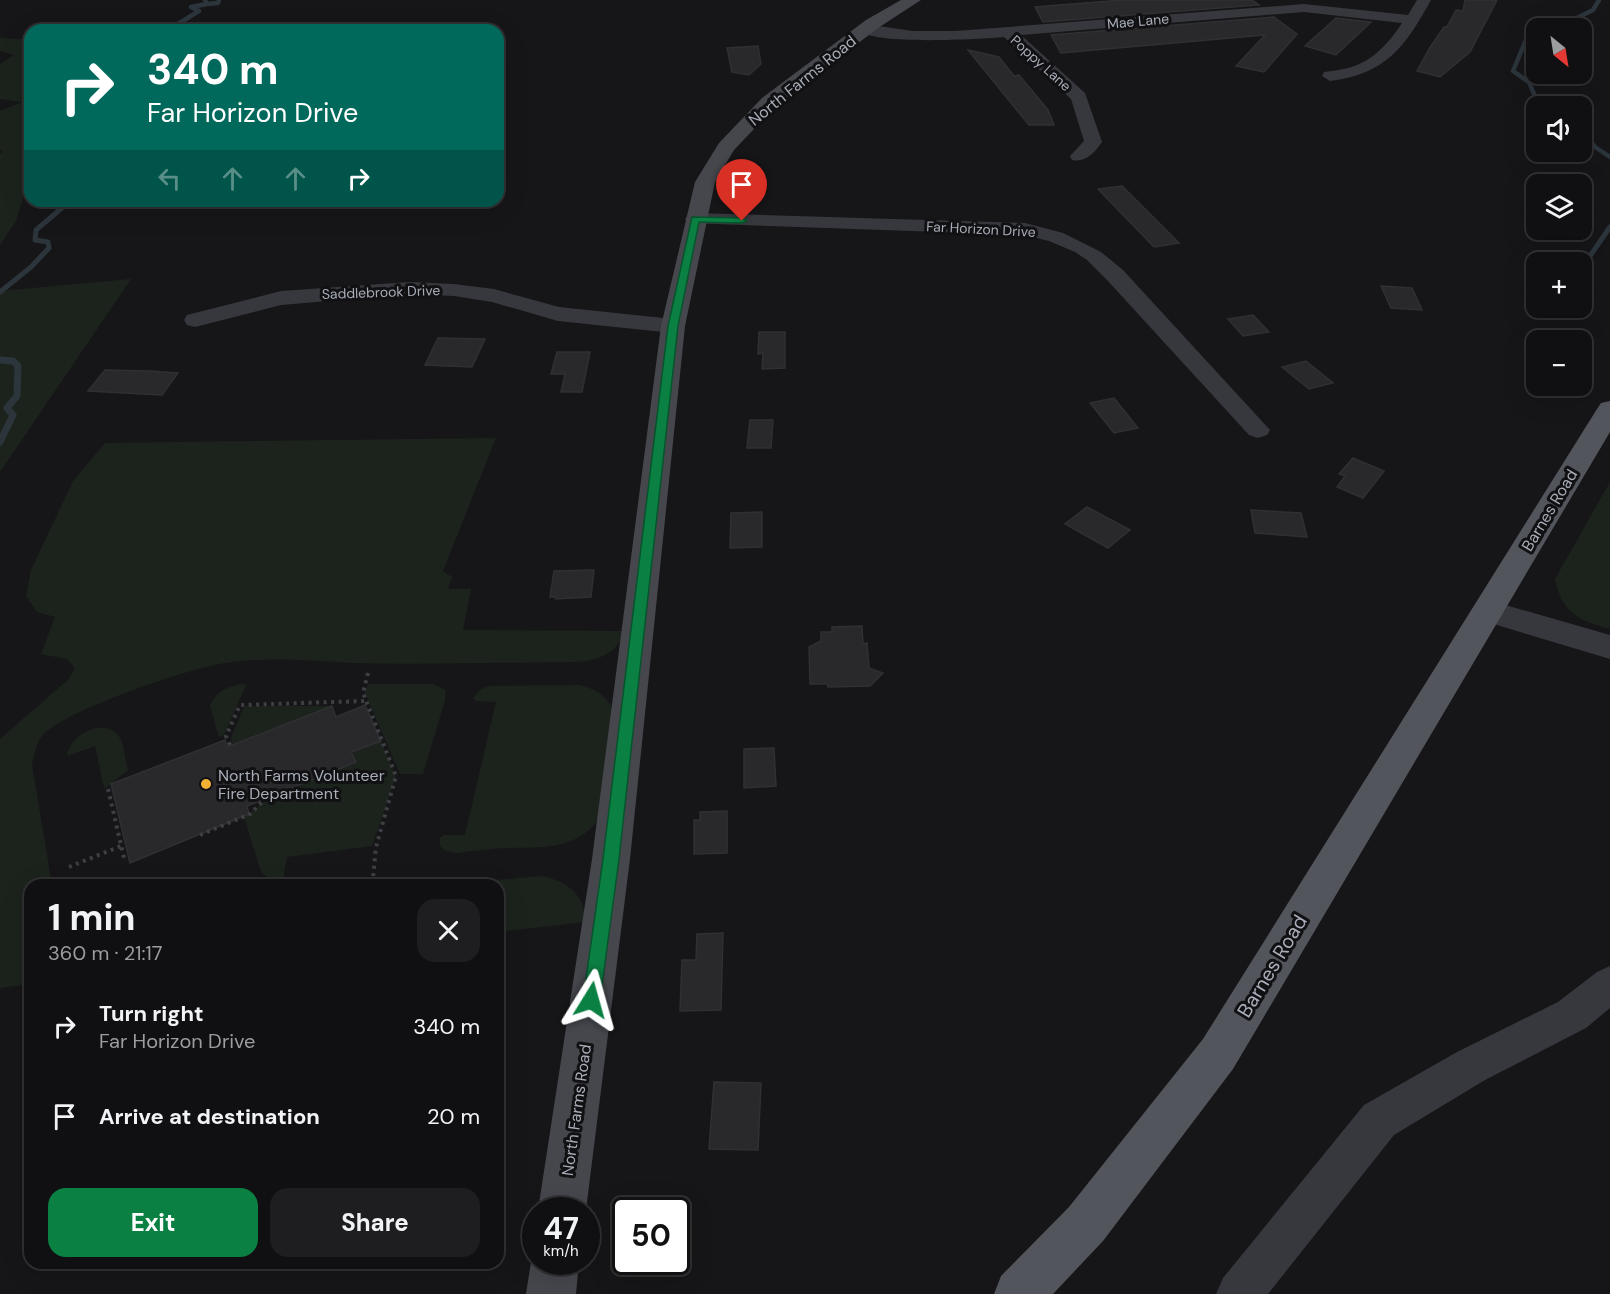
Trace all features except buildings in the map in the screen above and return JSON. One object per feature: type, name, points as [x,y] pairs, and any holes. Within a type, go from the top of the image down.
[{"type":"main road","name":"North Farms Road","points":[[564,1197],[611,859],[673,326],[705,182],[726,147],[769,102],[864,29],[913,0]]},
{"type":"main road","name":"Barnes Road","points":[[1019,1294],[1086,1224],[1218,1054],[1610,409]]},
{"type":"main road","points":[[551,1294],[553,1275]]},
{"type":"street","points":[[1330,76],[1355,72],[1383,57],[1425,0]]},
{"type":"street","name":"Mae Lane","points":[[864,29],[913,36],[955,36],[1304,8],[1366,13],[1412,20]]},
{"type":"street","name":"Poppy Lane","points":[[1007,32],[1079,97],[1093,142],[1079,156]]},
{"type":"street","name":"Far Horizon Drive","points":[[695,219],[1025,229],[1056,237],[1082,248],[1115,275],[1258,430]]},
{"type":"street","name":"Saddlebrook Drive","points":[[195,320],[281,298],[410,288],[454,290],[494,296],[558,314],[673,326]]},
{"type":"street","points":[[1488,611],[1610,647]]},
{"type":"street","points":[[1239,1294],[1379,1120],[1471,1066],[1572,1015],[1610,984]]},
{"type":"path","points":[[368,673],[363,693],[396,776],[376,847],[373,878]]},
{"type":"path","points":[[230,746],[226,736],[240,705],[366,701]]},
{"type":"path","points":[[108,789],[124,858]]},
{"type":"path","points":[[200,836],[249,814],[265,799]]},
{"type":"path","points":[[69,867],[121,846]]},
{"type":"shaded area","points":[[0,38],[24,40],[24,194],[16,221],[0,245],[0,154],[3,152],[0,149],[0,111],[22,102],[0,99],[0,64],[14,55],[0,51]]},
{"type":"shaded area","points":[[131,279],[0,472],[0,291]]},
{"type":"shaded area","points":[[496,438],[443,571],[452,577],[448,589],[471,589],[463,630],[625,631],[622,639],[607,654],[577,662],[382,664],[278,660],[232,662],[163,680],[77,713],[43,735],[36,749],[32,765],[51,879],[24,879],[24,985],[0,988],[0,739],[69,679],[75,668],[67,659],[41,654],[55,617],[37,612],[26,596],[31,570],[73,481],[105,443]]},
{"type":"shaded area","points":[[1610,482],[1610,629],[1589,622],[1573,613],[1562,600],[1555,579]]},
{"type":"shaded area","points":[[242,684],[246,685],[224,735],[219,737],[210,706],[223,690]]},
{"type":"shaded area","points":[[368,684],[433,684],[445,690],[445,700],[423,774],[400,774],[365,693]]},
{"type":"shaded area","points":[[580,685],[599,693],[613,708],[598,820],[579,837],[556,845],[457,853],[445,851],[440,846],[440,838],[444,835],[465,835],[496,702],[475,701],[473,698],[481,689],[490,686]]},
{"type":"shaded area","points":[[244,706],[332,706],[232,744],[231,738]]},
{"type":"shaded area","points":[[96,728],[113,730],[118,734],[128,771],[104,788],[95,746],[67,756],[71,745],[77,738]]},
{"type":"shaded area","points":[[381,741],[396,776],[372,846],[287,857],[283,879],[272,879],[264,875],[260,869],[244,817],[272,796],[355,763],[351,752]]},
{"type":"shaded area","points":[[542,876],[560,882],[578,897],[582,904],[585,922],[504,931],[504,879]]},
{"type":"waterway","points":[[205,0],[207,4]]},
{"type":"waterway","points":[[207,4],[218,3],[219,0]]},
{"type":"waterway","points":[[1577,18],[1593,10],[1599,0]]},
{"type":"waterway","points":[[178,24],[199,11],[191,7],[207,4]]},
{"type":"waterway","points":[[1526,42],[1513,71],[1526,80]]},
{"type":"waterway","points":[[1530,84],[1535,96]]},
{"type":"waterway","points":[[1592,143],[1610,157]]},
{"type":"waterway","points":[[0,292],[31,267],[49,248],[48,242],[35,240],[36,230],[63,207]]},
{"type":"waterway","points":[[1592,253],[1610,227]]},
{"type":"waterway","points":[[0,360],[13,361],[18,366],[17,396],[7,408],[13,415],[0,442]]},
{"type":"place","name":"North Farms Volunteer Fire Department","points":[[206,784]]},
{"type":"route","points":[[591,1000],[611,859],[673,326],[695,219],[742,221]]}]
